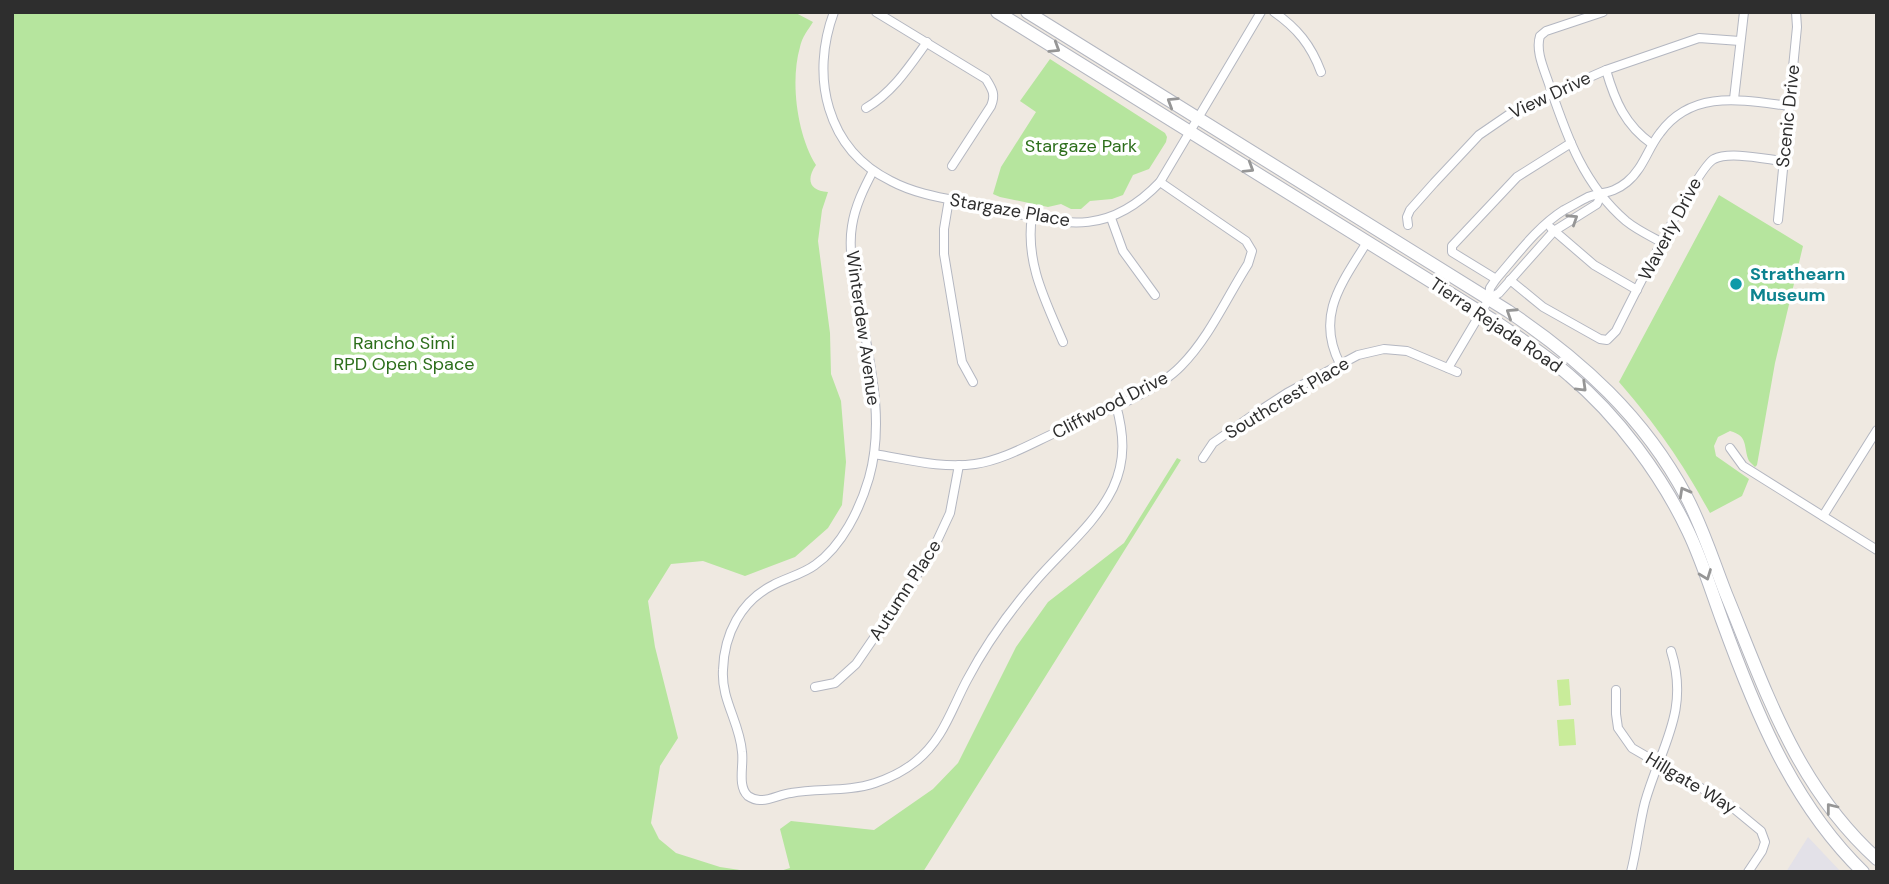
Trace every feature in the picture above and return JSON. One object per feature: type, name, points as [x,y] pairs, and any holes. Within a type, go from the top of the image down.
[{"type":"main road","name":"Tierra Rejada Road","points":[[997,12],[1526,342],[1572,377],[1602,406],[1639,452],[1687,529],[1754,701],[1785,770],[1810,810],[1863,872]]},
{"type":"main road","name":"Tierra Rejada Road","points":[[1027,12],[1546,336],[1573,357],[1614,396],[1648,436],[1674,475],[1699,522],[1758,676],[1798,762],[1819,794],[1877,859]]},
{"type":"street","name":"Stargaze Place","points":[[834,12],[823,50],[822,70],[826,99],[846,143],[873,171],[909,189],[1067,222],[1111,218],[1138,204],[1160,182],[1261,12]]},
{"type":"street","points":[[876,12],[986,79],[993,89],[994,101],[952,166]]},
{"type":"street","points":[[1273,12],[1303,37],[1321,72]]},
{"type":"street","points":[[1734,99],[1744,12]]},
{"type":"street","name":"Scenic Drive","points":[[1778,220],[1796,12]]},
{"type":"street","points":[[1597,13],[1546,31],[1537,44],[1570,144],[1580,163],[1601,195],[1625,220],[1663,243]]},
{"type":"street","name":"View Drive","points":[[1408,225],[1406,217],[1410,210],[1479,135],[1517,109],[1606,70],[1699,38],[1740,41]]},
{"type":"street","points":[[866,108],[883,98],[927,42]]},
{"type":"street","points":[[1606,70],[1622,114],[1630,125],[1652,144]]},
{"type":"street","points":[[1448,368],[1489,299],[1490,288],[1496,279],[1546,223],[1590,196],[1615,190],[1629,181],[1638,171],[1660,132],[1681,112],[1708,101],[1734,99],[1789,106]]},
{"type":"street","points":[[1496,279],[1452,252],[1452,246],[1517,177],[1570,144]]},
{"type":"street","name":"Waverly Drive","points":[[1510,280],[1552,313],[1600,339],[1607,340],[1616,331],[1709,161],[1726,155],[1783,161]]},
{"type":"street","name":"Winterdew Avenue","points":[[873,171],[856,209],[850,243],[876,401],[874,454],[860,502],[834,547],[812,568],[770,586],[751,598],[735,620],[725,653],[722,678],[727,705],[742,746],[741,779],[744,791],[755,800],[765,801],[794,792],[850,789],[888,779],[915,762],[943,731],[974,667],[1021,598],[1089,523],[1112,490],[1124,449],[1122,426],[1116,405]]},
{"type":"street","name":"Cliffwood Drive","points":[[874,454],[959,465],[986,462],[1116,405],[1168,377],[1188,358],[1252,257],[1251,245],[1160,182]]},
{"type":"street","points":[[1489,299],[1499,293],[1554,231],[1597,204],[1601,195]]},
{"type":"street","points":[[949,199],[944,229],[944,254],[962,362],[973,382]]},
{"type":"street","points":[[1032,216],[1030,242],[1033,268],[1063,342]]},
{"type":"street","points":[[1111,218],[1123,251],[1155,295]]},
{"type":"street","name":"Waverly Drive","points":[[1546,223],[1594,265],[1637,290]]},
{"type":"street","points":[[1339,364],[1329,331],[1331,307],[1367,242]]},
{"type":"street","name":"Southcrest Place","points":[[1203,458],[1213,443],[1253,415],[1339,364],[1371,351],[1395,349],[1420,355],[1457,372]]},
{"type":"street","points":[[1823,516],[1877,430]]},
{"type":"street","points":[[1730,447],[1743,466],[1877,550]]},
{"type":"street","name":"Autumn Place","points":[[815,687],[835,683],[856,664],[930,556],[950,513],[959,465]]},
{"type":"street","points":[[1630,872],[1644,806],[1675,718],[1679,696],[1678,673],[1671,651]]},
{"type":"street","name":"Hillgate Way","points":[[1616,690],[1616,714],[1624,739],[1632,748],[1727,803],[1761,831],[1765,842],[1748,872]]},
{"type":"shaded area","points":[[1808,837],[1841,872],[1786,872]]},
{"type":"green space","name":"Rancho Simi RPD Open Space","points":[[12,12],[794,12],[813,22],[800,47],[796,91],[804,139],[816,165],[811,175],[811,183],[813,187],[828,192],[822,210],[818,241],[830,333],[831,374],[841,401],[846,462],[842,505],[828,528],[795,557],[745,576],[703,561],[671,564],[648,601],[655,647],[678,738],[660,766],[651,823],[659,839],[676,853],[720,867],[753,872],[12,872]]},
{"type":"green space","name":"Stargaze Park","points":[[1050,59],[1165,133],[1166,142],[1149,169],[1133,175],[1123,195],[1090,201],[1081,209],[1071,209],[1061,204],[1048,207],[993,194],[1001,167],[1036,112],[1020,101]]},
{"type":"green space","points":[[1719,195],[1803,246],[1775,363],[1757,465],[1755,467],[1749,461],[1743,439],[1736,433],[1730,431],[1718,437],[1714,446],[1716,456],[1749,479],[1742,496],[1710,513],[1668,445],[1619,382]]},
{"type":"green space","points":[[1177,458],[1181,460],[923,872],[777,872],[790,868],[780,829],[791,821],[874,830],[933,789],[958,763],[1016,647],[1048,602],[1124,543]]},
{"type":"green space","points":[[1569,679],[1571,705],[1559,706],[1557,680]]},
{"type":"green space","points":[[1574,719],[1576,745],[1559,746],[1557,720]]},
{"type":"place","name":"Strathearn Museum","points":[[1736,284]]}]
